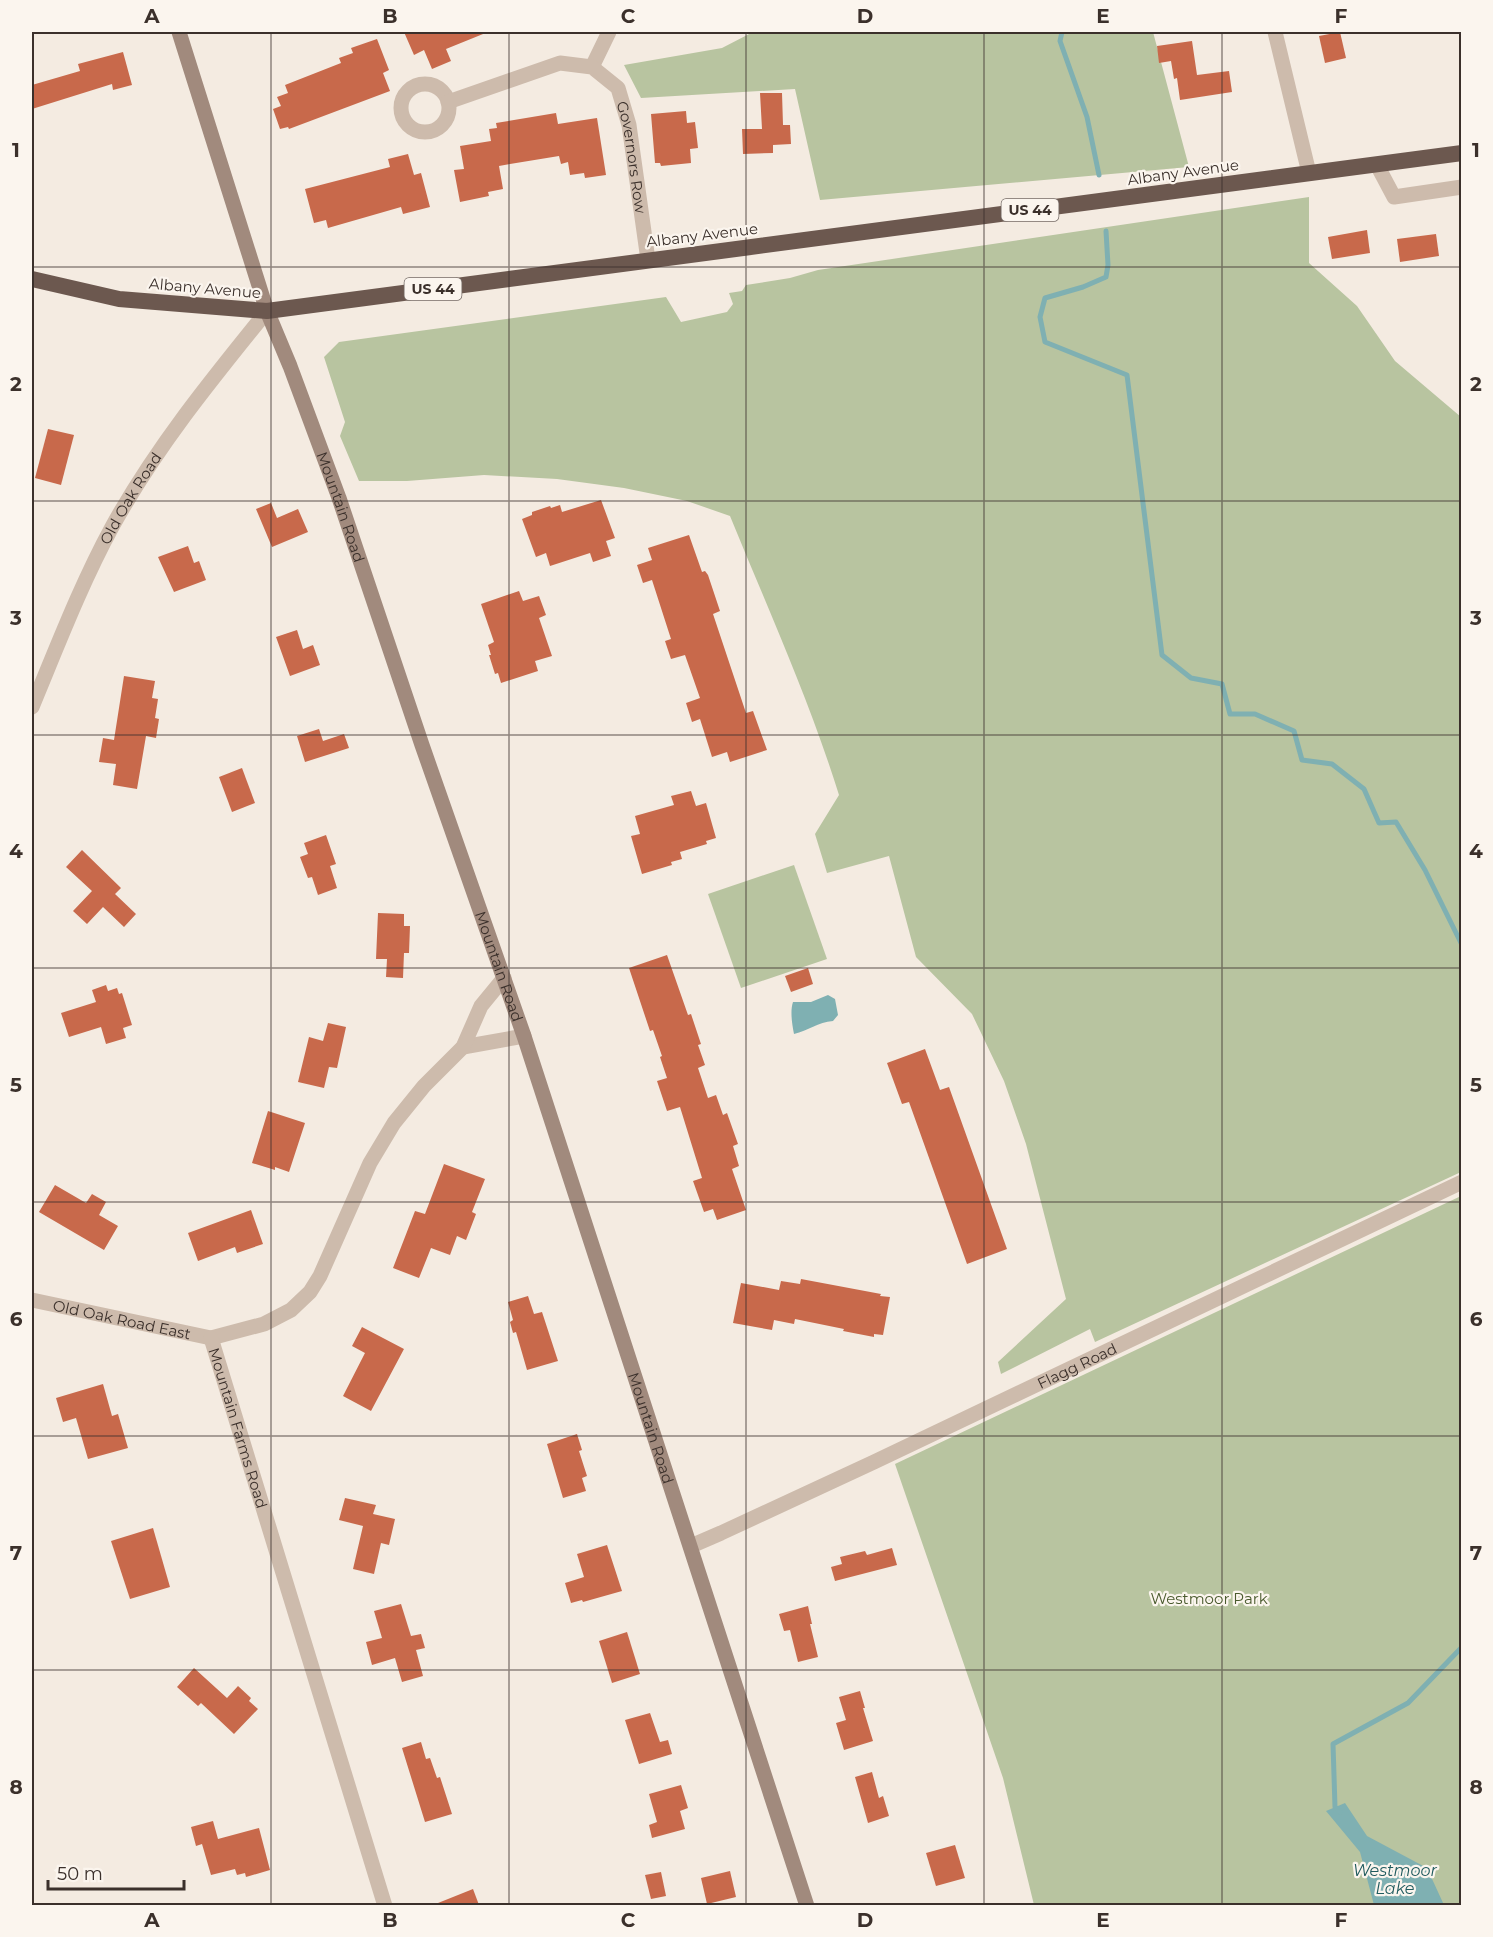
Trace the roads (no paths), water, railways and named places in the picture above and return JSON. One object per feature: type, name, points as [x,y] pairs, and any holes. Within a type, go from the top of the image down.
[{"type":"highway","name":"Albany Avenue","points":[[32,279],[119,299],[267,311],[1461,153]]},
{"type":"main road","name":"Mountain Road","points":[[179,32],[267,311],[339,498],[371,599],[525,1036],[807,1905]]},
{"type":"street","points":[[448,102],[560,63],[592,67],[609,32]]},
{"type":"street","points":[[1275,32],[1309,173]]},
{"type":"street","name":"Governors Row","points":[[592,67],[618,88],[626,116],[648,260]]},
{"type":"street","points":[[1377,165],[1394,196],[1461,187]]},
{"type":"street","name":"Old Oak Road","points":[[32,707],[89,572],[118,517],[172,432],[267,311]]},
{"type":"street","name":"Mountain Farms Road","points":[[385,1905],[211,1338],[264,1324],[291,1310],[310,1292],[320,1276],[370,1163],[394,1122],[424,1086],[463,1047],[481,1006],[504,978]]},
{"type":"street","points":[[463,1047],[525,1036]]},
{"type":"street","name":"Flagg Road","points":[[690,1546],[874,1462],[1461,1182]]},
{"type":"street","name":"Old Oak Road East","points":[[32,1300],[211,1338]]},
{"type":"water","points":[[828,995],[835,999],[838,1015],[833,1021],[794,1034],[791,1013],[793,1002],[811,1002]]},
{"type":"water","name":"Westmoor Lake","points":[[1345,1803],[1367,1836],[1427,1868],[1444,1905],[1374,1905],[1360,1852],[1326,1811]]},
{"type":"waterway","points":[[1062,32],[1060,41],[1087,117],[1099,175]]},
{"type":"waterway","points":[[1106,231],[1108,265],[1106,277],[1083,287],[1045,298],[1040,317],[1045,342],[1127,375],[1162,655],[1191,678],[1222,684],[1230,714],[1255,714],[1294,731],[1302,760],[1332,764],[1364,789],[1379,823],[1396,822],[1425,870],[1462,945]]},
{"type":"waterway","points":[[1340,1812],[1335,1807],[1333,1744],[1408,1703],[1462,1647]]},
{"type":"park label","name":"Westmoor Park","points":[[1209,1598]]}]
